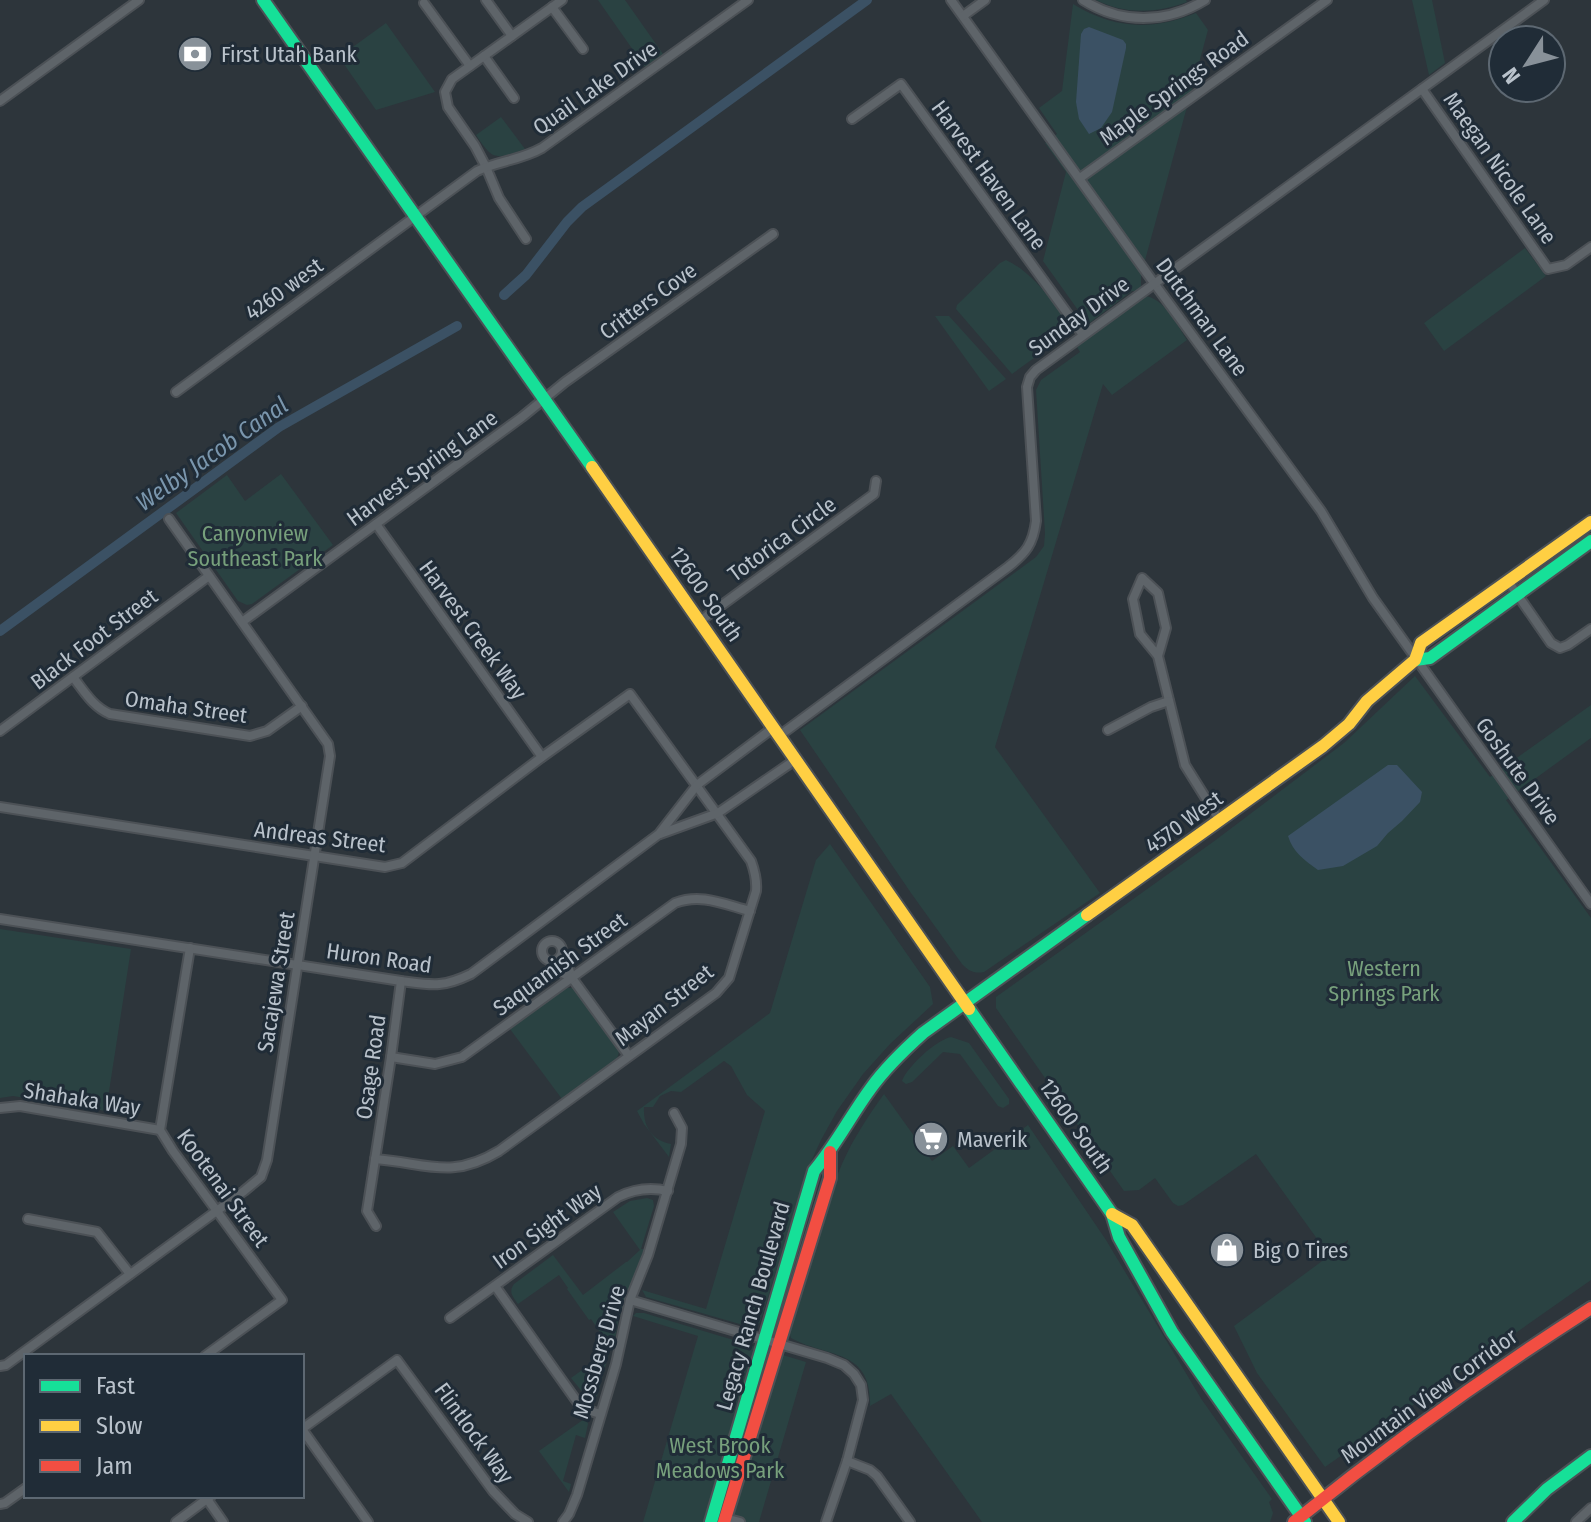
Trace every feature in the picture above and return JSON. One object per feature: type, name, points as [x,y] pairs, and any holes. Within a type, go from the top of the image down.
[{"type":"main road","name":"12600 South","points":[[263,0],[1112,1214],[1119,1237],[1172,1332],[1300,1520]]},
{"type":"main road","name":"4570 West","points":[[965,1003],[1332,739],[1367,701],[1415,660],[1421,643],[1591,522]]},
{"type":"main road","name":"4570 West","points":[[1415,660],[1430,658],[1591,541]]},
{"type":"main road","name":"Legacy Ranch Boulevard","points":[[725,1520],[814,1171],[830,1152],[873,1085],[899,1055],[942,1018],[965,1003]]},
{"type":"main road","name":"12600 South","points":[[1112,1214],[1132,1225],[1339,1522]]},
{"type":"main road","name":"Mountain View Corridor","points":[[1300,1520],[1380,1454],[1462,1394],[1591,1308]]},
{"type":"main road","name":"Legacy Ranch Boulevard","points":[[711,1522],[772,1341]]},
{"type":"main road","points":[[1513,1522],[1547,1489],[1591,1456]]},
{"type":"street","points":[[0,101],[139,0]]},
{"type":"street","points":[[486,0],[512,36]]},
{"type":"street","name":"Quail Lake Drive","points":[[415,216],[486,167],[542,148],[748,0]]},
{"type":"street","name":"Dutchman Lane","points":[[951,0],[1321,511],[1373,598],[1415,660]]},
{"type":"street","points":[[963,16],[985,0]]},
{"type":"street","points":[[1083,0],[1111,13],[1148,19],[1187,10],[1205,0]]},
{"type":"street","name":"Maple Springs Road","points":[[1080,178],[1327,0]]},
{"type":"street","name":"Sunday Drive","points":[[776,732],[1008,567],[1029,548],[1036,521],[1028,382],[1043,364],[1544,0]]},
{"type":"street","points":[[424,3],[470,66]]},
{"type":"street","points":[[526,239],[499,198],[475,146],[448,107],[444,97],[446,87],[555,3],[583,49]]},
{"type":"street","points":[[484,56],[514,98]]},
{"type":"street","name":"Harvest Haven Lane","points":[[852,119],[901,84],[1083,335]]},
{"type":"street","name":"Maegan Nicole Lane","points":[[1422,89],[1548,269],[1566,265],[1591,247]]},
{"type":"street","name":"4260 west","points":[[176,392],[415,216]]},
{"type":"street","name":"Critters Cove","points":[[544,399],[773,234]]},
{"type":"street","name":"Harvest Spring Lane","points":[[242,622],[544,399]]},
{"type":"street","name":"Totorica Circle","points":[[700,621],[874,494],[876,481]]},
{"type":"street","name":"Sacajewa Street","points":[[0,1366],[6,1365],[217,1211],[261,1177],[265,1169],[330,756],[328,744],[169,519]]},
{"type":"street","name":"Harvest Creek Way","points":[[376,524],[542,757]]},
{"type":"street","name":"Black Foot Street","points":[[0,731],[209,576]]},
{"type":"street","points":[[1158,656],[1166,628],[1158,593],[1142,578],[1133,599],[1140,634],[1158,656],[1185,765],[1220,821]]},
{"type":"street","points":[[1508,581],[1551,643],[1560,648],[1591,629]]},
{"type":"street","name":"Goshute Drive","points":[[1415,660],[1591,904]]},
{"type":"street","name":"Omaha Street","points":[[73,677],[94,704],[110,714],[250,736],[267,731],[302,706]]},
{"type":"street","name":"Andreas Street","points":[[0,807],[385,867],[402,863],[630,694]]},
{"type":"street","name":"Mayan Street","points":[[375,1159],[448,1169],[476,1163],[499,1151],[716,993],[729,978],[756,891],[755,870],[718,813],[630,694]]},
{"type":"street","points":[[1108,730],[1169,701]]},
{"type":"street","name":"Huron Road","points":[[0,919],[401,981],[451,984],[471,974],[659,834],[697,785],[776,732]]},
{"type":"street","name":"Huron Road","points":[[659,834],[718,813],[795,760]]},
{"type":"street","name":"Saquamish Street","points":[[391,1057],[435,1064],[462,1057],[675,903],[700,898],[750,911]]},
{"type":"street","points":[[534,927],[546,942]]},
{"type":"street","points":[[546,942],[559,944],[562,950],[557,959],[545,959],[542,947],[546,942]]},
{"type":"street","name":"Kootenai Street","points":[[190,948],[160,1130],[282,1300],[208,1354]]},
{"type":"street","points":[[557,959],[564,974],[572,978],[629,1056]]},
{"type":"street","name":"Osage Road","points":[[376,1226],[367,1211],[401,981]]},
{"type":"street","name":"Shahaka Way","points":[[0,1108],[20,1106],[160,1130]]},
{"type":"street","name":"Mossberg Drive","points":[[563,1522],[574,1504],[616,1364],[630,1300],[648,1255],[683,1136],[674,1113]]},
{"type":"street","name":"Iron Sight Way","points":[[450,1318],[618,1197],[642,1190],[668,1191]]},
{"type":"street","points":[[28,1219],[97,1232],[130,1274]]},
{"type":"street","points":[[495,1286],[578,1403],[600,1414]]},
{"type":"street","points":[[630,1300],[772,1341],[844,1365],[854,1374],[861,1385],[863,1400],[826,1522]]},
{"type":"street","name":"Flintlock Way","points":[[304,1428],[397,1360],[493,1491],[515,1514],[528,1522]]},
{"type":"street","points":[[304,1432],[368,1522]]},
{"type":"street","points":[[847,1461],[877,1476],[910,1522]]},
{"type":"street","points":[[0,1504],[24,1489]]},
{"type":"street","points":[[176,1522],[209,1498],[223,1522]]},
{"type":"street","points":[[1576,1522],[1591,1508]]},
{"type":"street","points":[[725,1520],[740,1522]]},
{"type":"green space","points":[[598,0],[625,0],[663,54],[645,67]]},
{"type":"green space","points":[[1096,0],[1187,2],[1142,11],[1119,8]]},
{"type":"green space","points":[[1412,0],[1432,0],[1445,63],[1429,75]]},
{"type":"green space","points":[[1073,4],[1103,18],[1133,25],[1164,23],[1196,13],[1208,30],[1141,275],[1141,286],[1088,324],[1043,261],[1066,172],[1045,143],[1057,134],[1039,108],[1062,91]]},
{"type":"green space","points":[[386,23],[435,92],[376,110],[339,57]]},
{"type":"green space","points":[[501,117],[525,149],[496,156],[482,144],[476,135]]},
{"type":"green space","points":[[1525,248],[1546,276],[1444,351],[1424,323]]},
{"type":"green space","points":[[1006,260],[1036,282],[1073,330],[1012,374],[956,309]]},
{"type":"green space","points":[[1144,296],[1164,306],[1187,340],[1112,395],[1103,384],[995,747],[1100,893],[984,972],[974,972],[962,964],[800,730],[1036,557],[1044,546],[1045,533],[1036,390],[1041,380],[1080,352],[1077,347]]},
{"type":"green space","points":[[935,316],[949,316],[1006,379],[989,391]]},
{"type":"green space","name":"Canyonview Southeast Park","points":[[281,474],[333,545],[247,605],[238,601],[176,513],[227,475],[245,501]]},
{"type":"green space","name":"Western Springs Park","points":[[1415,676],[1490,777],[1591,705],[1591,738],[1506,800],[1591,918],[1591,1280],[1325,1467],[1257,1373],[1234,1326],[1348,1240],[1328,1254],[1256,1154],[1183,1205],[1173,1203],[1155,1178],[1139,1190],[1124,1191],[996,1008],[996,997],[1213,842],[1344,743]]},
{"type":"green space","points":[[830,844],[930,987],[933,1004],[863,1074],[837,1111],[809,1166],[761,1320],[758,1325],[750,1327],[646,1297],[642,1290],[706,1309],[765,1111],[747,1095],[731,1066],[724,1061],[681,1092],[671,1091],[660,1096],[653,1107],[644,1107],[650,1132],[637,1111],[770,1013],[816,860]]},
{"type":"green space","points":[[0,929],[131,949],[106,1111],[13,1096],[0,1098]]},
{"type":"green space","points":[[566,988],[574,988],[619,1052],[617,1059],[562,1099],[510,1029]]},
{"type":"green space","points":[[951,1037],[969,1043],[1009,1099],[1009,1104],[1003,1108],[998,1106],[960,1054],[943,1052],[912,1082],[906,1084],[902,1081],[923,1055]]},
{"type":"green space","points":[[884,1094],[932,1161],[953,1146],[969,1168],[1028,1125],[1106,1240],[1202,1400],[1272,1499],[1269,1502],[1273,1513],[1270,1522],[982,1522],[891,1394],[870,1406],[869,1387],[864,1374],[855,1364],[791,1338],[789,1331],[834,1184],[856,1137]]},
{"type":"green space","points":[[650,1132],[671,1144],[669,1157]]},
{"type":"green space","points":[[647,1198],[653,1200],[654,1206],[641,1249],[644,1249],[619,1317],[613,1350],[610,1350],[559,1275],[518,1304],[511,1290],[514,1284],[553,1255],[583,1295],[640,1250],[613,1212],[630,1201]]},
{"type":"green space","name":"West Brook Meadows Park","points":[[636,1313],[806,1362],[759,1522],[643,1522],[698,1336],[633,1316]]},
{"type":"green space","points":[[610,1350],[597,1396],[589,1400],[571,1378]]},
{"type":"green space","points":[[587,1417],[585,1438],[576,1435],[563,1481],[571,1484],[569,1492],[539,1451]]},
{"type":"water","points":[[1089,27],[1123,40],[1126,48],[1112,112],[1101,128],[1089,134],[1079,119],[1076,102],[1081,34]]},
{"type":"water","points":[[1388,765],[1397,765],[1422,792],[1420,802],[1377,846],[1343,866],[1318,870],[1293,847],[1288,836]]},
{"type":"waterway","name":"Welby Jacob Canal","points":[[504,295],[526,275],[582,207],[867,0]]},
{"type":"waterway","name":"Welby Jacob Canal","points":[[0,631],[279,427],[457,326]]},
{"type":"traffic: fast","points":[[263,0],[592,467]]},
{"type":"traffic: fast","points":[[1415,660],[1430,658],[1591,541]]},
{"type":"traffic: fast","points":[[711,1522],[814,1171],[877,1080],[909,1046],[1087,915]]},
{"type":"traffic: fast","points":[[969,1009],[1112,1214],[1119,1237],[1172,1332],[1305,1522]]},
{"type":"traffic: fast","points":[[1513,1522],[1547,1489],[1591,1456]]},
{"type":"traffic: slow","points":[[592,467],[969,1009]]},
{"type":"traffic: slow","points":[[1087,915],[1323,746],[1349,724],[1367,701],[1415,660],[1421,643],[1591,522]]},
{"type":"traffic: slow","points":[[1112,1214],[1132,1225],[1339,1522]]},
{"type":"traffic: jam","points":[[724,1522],[830,1178],[830,1152]]},
{"type":"traffic: jam","points":[[1294,1522],[1440,1411],[1591,1308]]},
{"type":"place","name":"First Utah Bank","points":[[195,54]]},
{"type":"place","name":"Maverik","points":[[931,1139]]},
{"type":"place","name":"Big O Tires","points":[[1227,1250]]}]
